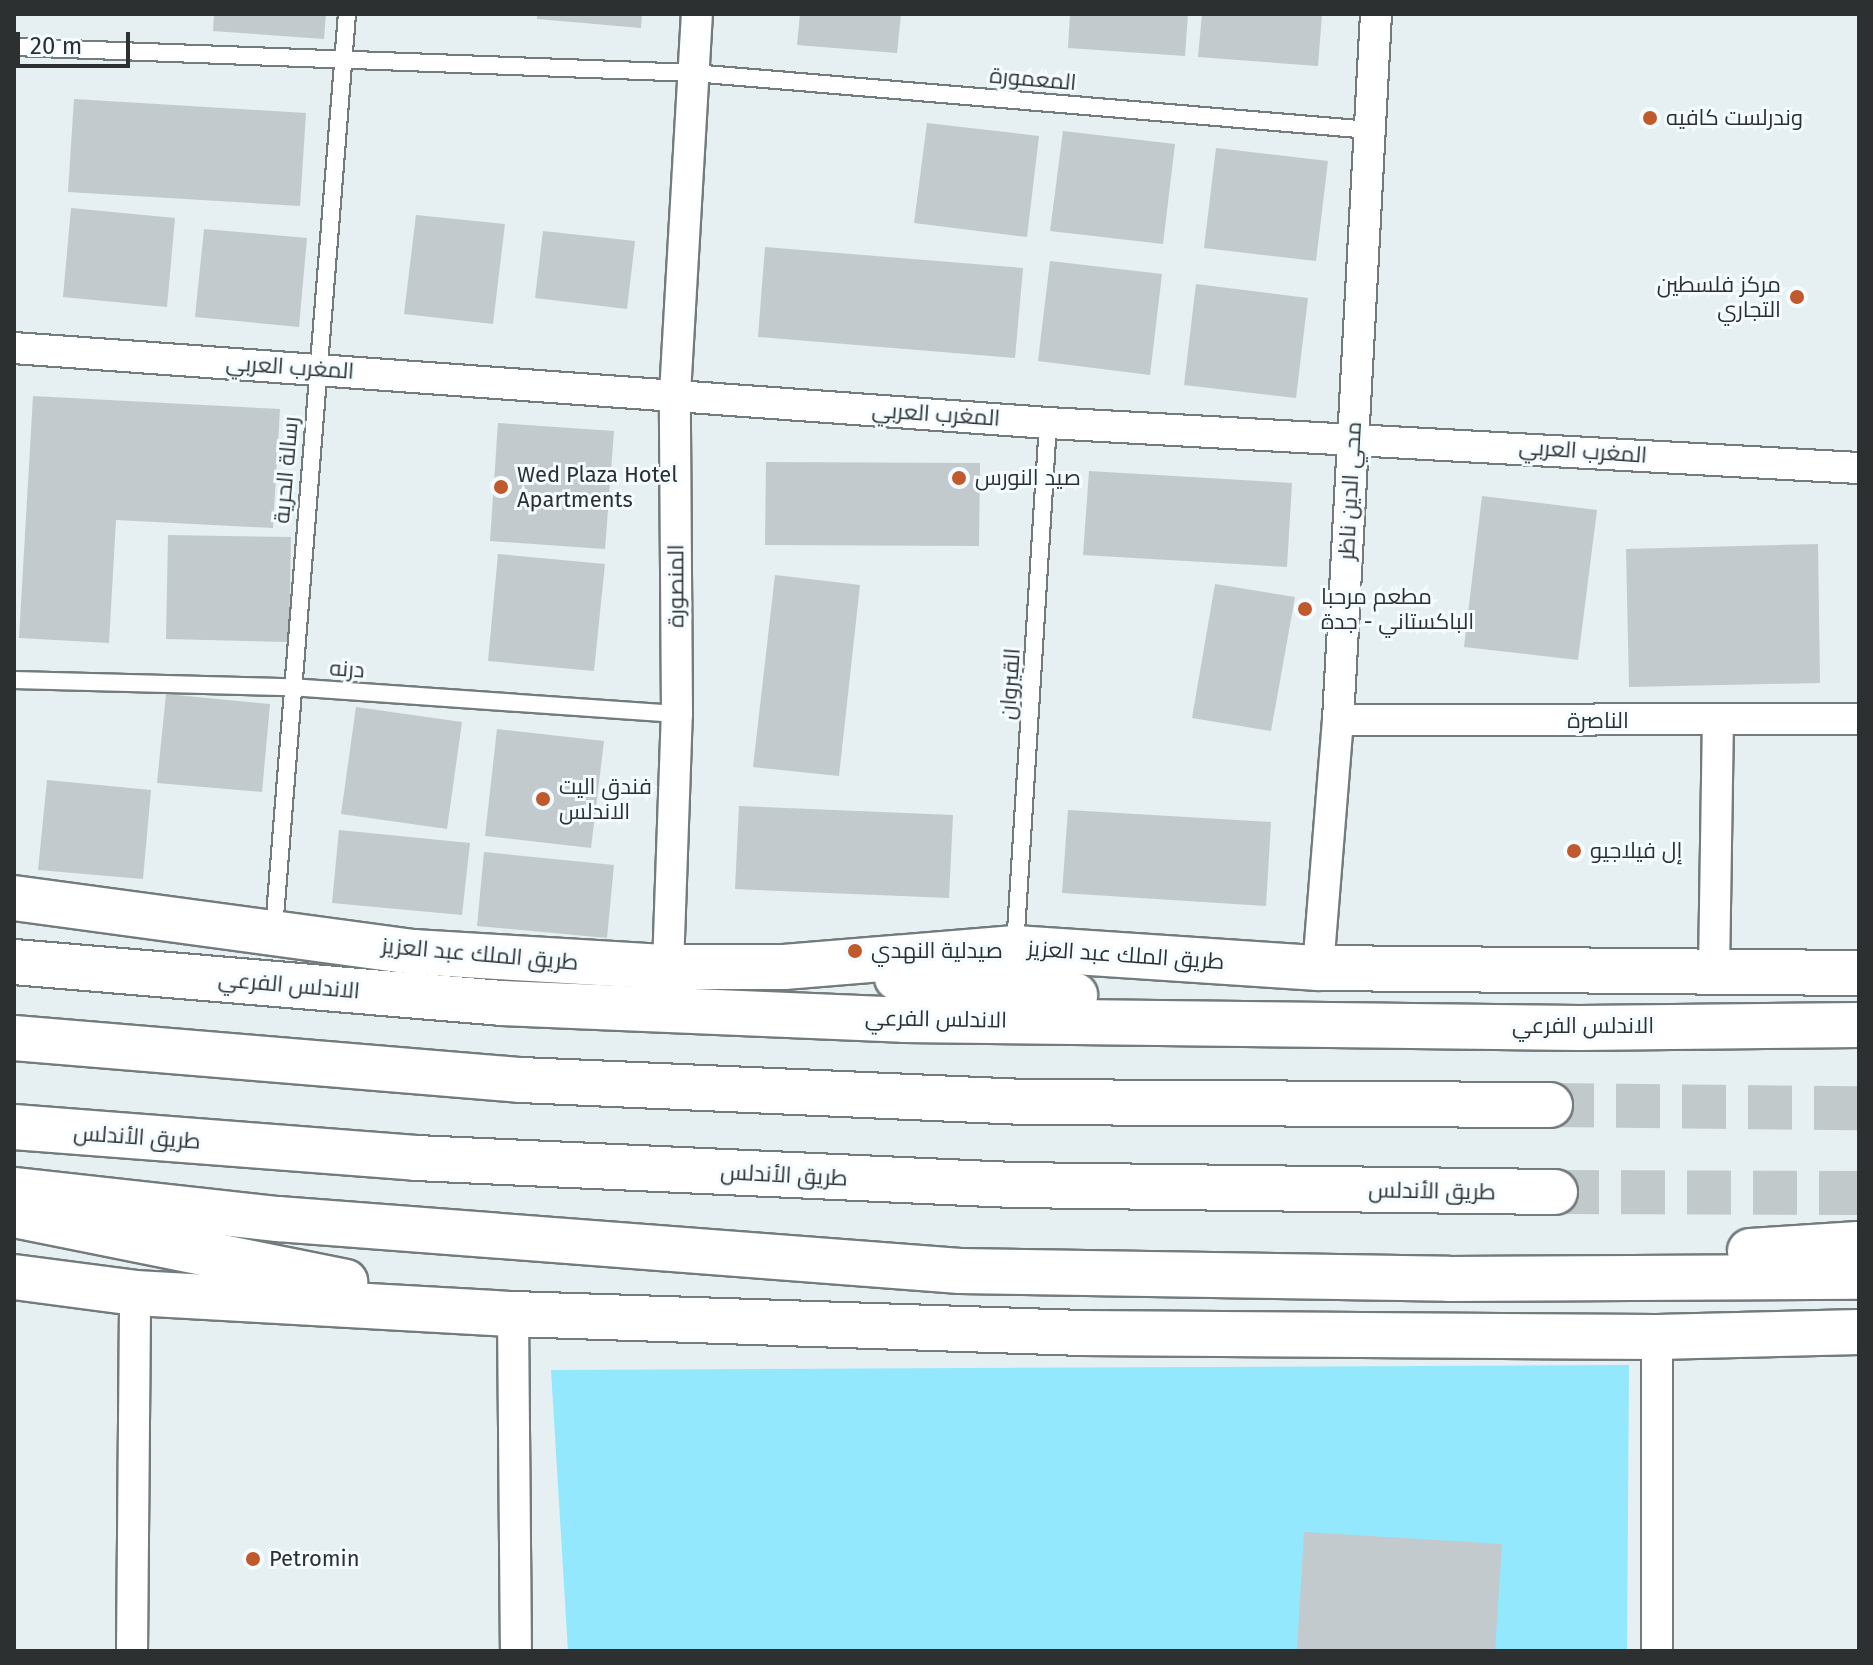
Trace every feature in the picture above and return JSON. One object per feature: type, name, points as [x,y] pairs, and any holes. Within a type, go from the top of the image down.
[{"type":"main road","name":"طريق الملك عبد العزيز","points":[[14,898],[274,929],[413,952],[668,967],[784,967],[1015,948],[1318,968],[1859,973]]},
{"type":"main road","points":[[14,948],[413,952]]},
{"type":"main road","name":"الاندلس الفرعي","points":[[14,962],[500,1003],[904,1020],[1352,1021],[1579,1028],[1859,1025]]},
{"type":"main road","points":[[784,967],[1352,1021]]},
{"type":"main road","points":[[1579,1028],[1746,1055],[1859,1055]]},
{"type":"main road","points":[[14,1038],[552,1082],[1024,1102],[1550,1105]]},
{"type":"main road","name":"طريق الأندلس","points":[[14,1127],[416,1158],[1013,1185],[1555,1192]]},
{"type":"main road","points":[[14,1190],[278,1219],[960,1271],[1449,1279],[1859,1277]]},
{"type":"main road","points":[[14,1215],[513,1314]]},
{"type":"main road","points":[[1449,1279],[1859,1244]]},
{"type":"main road","points":[[14,1277],[135,1293],[513,1314],[1082,1333],[1657,1337],[1859,1332]]},
{"type":"street","name":"المنصورة","points":[[668,967],[677,714],[675,394],[697,14]]},
{"type":"street","name":"محي الدين ناظر","points":[[1318,968],[1338,720],[1376,14]]},
{"type":"street","name":"المغرب العربي","points":[[14,348],[1048,423],[1353,437],[1859,468]]},
{"type":"street","name":"الناصرة","points":[[1338,720],[1718,722],[1859,719]]},
{"type":"street","points":[[1714,971],[1718,722]]},
{"type":"street","points":[[132,1651],[135,1293]]},
{"type":"street","points":[[513,1314],[516,1651]]},
{"type":"street","points":[[1657,1337],[1657,1651]]},
{"type":"lane","name":"رسالة الحرية","points":[[274,929],[290,687],[347,14]]},
{"type":"lane","name":"المعمورة","points":[[14,47],[693,73],[1370,130]]},
{"type":"lane","name":"القيروان","points":[[1015,948],[1048,423]]},
{"type":"lane","name":"درنه","points":[[14,680],[290,687],[677,714]]},
{"type":"shaded area","points":[[1629,1365],[1627,1651],[568,1651],[551,1370]]},
{"type":"building","points":[[214,14],[326,14],[324,39],[213,31]]},
{"type":"building","points":[[537,14],[642,14],[641,28],[537,19]]},
{"type":"building","points":[[800,14],[901,14],[897,53],[797,45]]},
{"type":"building","points":[[1070,14],[1188,14],[1185,56],[1068,48]]},
{"type":"building","points":[[1202,14],[1322,14],[1318,66],[1198,57]]},
{"type":"building","points":[[74,99],[306,113],[300,206],[68,192]]},
{"type":"building","points":[[927,123],[1039,136],[1027,237],[914,223]]},
{"type":"building","points":[[1063,131],[1175,144],[1163,244],[1050,231]]},
{"type":"building","points":[[1216,148],[1328,161],[1316,261],[1204,248]]},
{"type":"building","points":[[71,208],[175,218],[167,307],[63,297]]},
{"type":"building","points":[[416,215],[505,224],[493,324],[404,314]]},
{"type":"building","points":[[204,229],[307,238],[299,327],[195,317]]},
{"type":"building","points":[[543,231],[635,241],[627,309],[535,298]]},
{"type":"building","points":[[765,247],[1023,268],[1015,358],[758,337]]},
{"type":"building","points":[[1050,261],[1162,274],[1150,375],[1038,361]]},
{"type":"building","points":[[1196,284],[1308,298],[1296,398],[1184,385]]},
{"type":"building","points":[[33,396],[280,409],[273,528],[116,520],[109,643],[19,638]]},
{"type":"building","points":[[498,423],[614,431],[605,549],[490,541]]},
{"type":"building","points":[[766,462],[980,463],[979,546],[765,545]]},
{"type":"building","points":[[1089,471],[1292,483],[1287,567],[1083,555]]},
{"type":"building","points":[[1482,496],[1597,510],[1578,660],[1464,647]]},
{"type":"building","points":[[168,535],[291,537],[289,642],[166,639]]},
{"type":"building","points":[[1818,544],[1820,683],[1629,687],[1626,549]]},
{"type":"building","points":[[498,554],[605,564],[594,671],[488,661]]},
{"type":"building","points":[[775,575],[860,585],[839,776],[753,767]]},
{"type":"building","points":[[1215,584],[1295,597],[1271,731],[1192,718]]},
{"type":"building","points":[[166,694],[270,704],[262,792],[157,783]]},
{"type":"building","points":[[356,707],[462,722],[447,829],[341,814]]},
{"type":"building","name":"فندق اليت الاندلس","points":[[497,729],[604,741],[591,848],[485,836]]},
{"type":"building","points":[[47,780],[151,790],[143,879],[38,870]]},
{"type":"building","points":[[739,806],[953,815],[949,898],[735,889]]},
{"type":"building","points":[[1068,810],[1271,822],[1266,906],[1062,893]]},
{"type":"building","points":[[339,830],[470,843],[462,915],[332,903]]},
{"type":"building","points":[[484,852],[614,865],[607,938],[477,926]]},
{"type":"building","points":[[1304,1532],[1502,1544],[1495,1651],[1297,1651]]},
{"type":"tunnel","points":[[1550,1105],[1859,1108]]},
{"type":"tunnel","points":[[1555,1192],[1859,1193]]},
{"type":"place","name":"وندرلست كافيه","points":[[1650,118]]},
{"type":"place","name":"مركز فلسطين التجاري","points":[[1797,297]]},
{"type":"place","name":"صيد النورس","points":[[959,478]]},
{"type":"place","name":"Wed Plaza Hotel Apartments","points":[[501,487]]},
{"type":"place","name":"مطعم مرحبا الباكستاني - جدة","points":[[1305,609]]},
{"type":"place","name":"فندق اليت الاندلس","points":[[543,799]]},
{"type":"place","name":"إل فيلاجيو","points":[[1574,851]]},
{"type":"place","name":"صيدلية النهدي","points":[[855,951]]},
{"type":"place","name":"Petromin","points":[[253,1559]]}]
